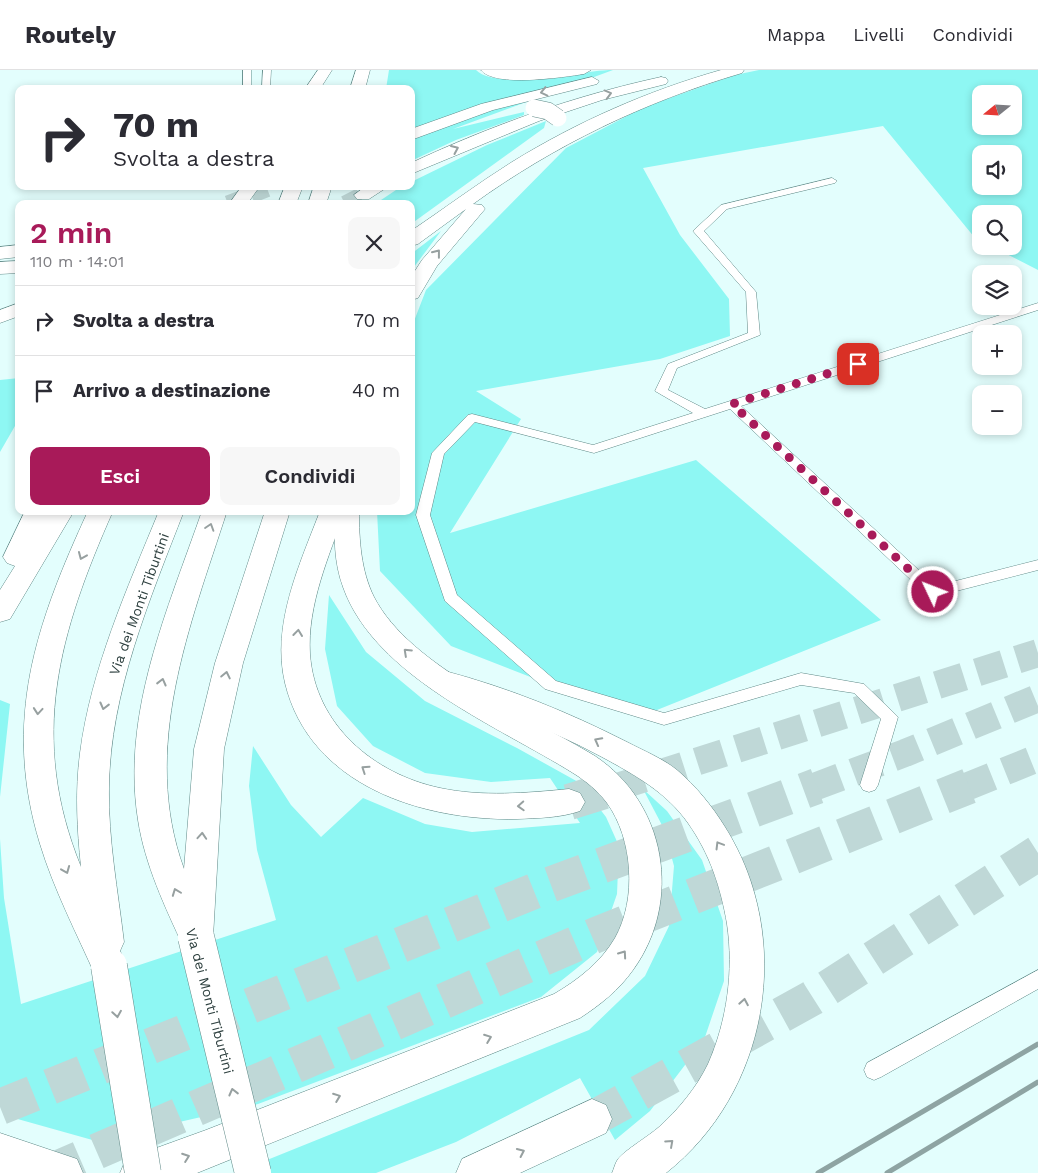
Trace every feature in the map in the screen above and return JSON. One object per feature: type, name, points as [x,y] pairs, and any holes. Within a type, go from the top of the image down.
[{"type":"main road","points":[[315,85],[325,70]]},
{"type":"main road","points":[[331,85],[337,70]]},
{"type":"main road","points":[[488,70],[493,73],[517,75],[584,70]]},
{"type":"main road","points":[[625,74],[643,70]]},
{"type":"main road","points":[[415,168],[481,137],[560,108],[612,92],[711,70]]},
{"type":"main road","points":[[415,237],[527,160],[610,117],[666,92],[738,70]]},
{"type":"main road","points":[[415,133],[521,98],[608,77]]},
{"type":"main road","points":[[415,287],[449,237],[527,160],[562,122],[548,111],[534,108],[511,109],[451,120]]},
{"type":"main road","points":[[355,195],[369,190]]},
{"type":"main road","points":[[0,253],[15,251]]},
{"type":"main road","points":[[0,268],[15,267]]},
{"type":"main road","points":[[0,317],[15,311]]},
{"type":"main road","points":[[0,604],[14,563],[36,515]]},
{"type":"main road","points":[[0,612],[60,515]]},
{"type":"main road","points":[[99,515],[56,621],[43,672],[37,734],[40,770],[56,842],[65,870],[109,966]]},
{"type":"main road","name":"Via dei Monti Tiburtini","points":[[141,1173],[109,966],[93,787],[99,730],[104,704],[171,515]]},
{"type":"main road","name":"Via dei Monti Tiburtini","points":[[214,515],[172,642],[158,698],[151,745],[150,779],[158,838],[164,860],[196,937],[253,1173]]},
{"type":"main road","points":[[196,937],[208,749],[229,663],[277,515]]},
{"type":"main road","points":[[332,515],[310,578],[297,636],[299,683],[304,700],[320,729],[332,743],[368,772],[416,794],[471,805],[511,806],[569,802]]},
{"type":"main road","points":[[141,1173],[206,1150],[567,1006],[603,980],[628,948],[642,907],[646,865],[632,816],[623,800],[602,777],[577,760],[479,705],[445,682],[404,650],[380,626],[366,608],[355,584],[348,554],[347,515]]},
{"type":"main road","points":[[445,682],[522,706],[580,732],[665,779],[690,802],[709,829],[722,850],[733,876],[744,912],[749,975],[736,1040],[716,1085],[695,1118],[672,1142],[632,1173]]},
{"type":"main road","points":[[476,1173],[592,1119]]},
{"type":"main road","points":[[0,1152],[63,1173]]},
{"type":"lane","points":[[247,70],[247,85]]},
{"type":"lane","points":[[266,85],[267,70]]},
{"type":"lane","points":[[704,414],[661,391],[672,366],[754,335],[750,292],[698,231],[724,207],[832,181]]},
{"type":"lane","points":[[869,785],[890,717],[858,688],[801,679],[664,719],[552,684],[450,597],[423,515],[438,454],[472,418],[594,449],[1038,306]]},
{"type":"lane","points":[[732,404],[933,592],[1038,565]]},
{"type":"lane","points":[[874,1070],[1038,979]]},
{"type":"shaded area","points":[[389,70],[476,70],[487,76],[502,79],[520,79],[613,70],[453,129],[524,112],[524,115],[456,140],[415,159],[415,85],[387,85]]},
{"type":"shaded area","points":[[759,70],[1038,70],[1038,270],[1009,255],[1022,255],[1022,205],[972,205],[972,234],[883,126],[643,168],[680,235],[729,299],[730,336],[660,359],[476,391],[521,419],[450,533],[696,460],[881,620],[647,714],[551,685],[451,646],[380,571],[377,515],[415,515],[415,319],[426,290],[566,148],[644,107],[735,75]]},
{"type":"shaded area","points":[[546,121],[544,128],[415,221],[415,200],[381,200],[396,190],[415,190],[415,180],[487,145]]},
{"type":"shaded area","points":[[441,231],[415,266],[415,251]]},
{"type":"shaded area","points":[[15,378],[15,426],[0,452],[0,380]]},
{"type":"shaded area","points":[[329,595],[366,652],[425,701],[580,783],[606,817],[619,846],[617,894],[597,952],[541,997],[258,1104],[96,1141],[14,1118],[0,1104],[0,839],[4,898],[21,1004],[276,920],[257,850],[249,786],[253,746],[291,805],[321,837],[363,798],[425,824],[472,832],[580,823],[550,778],[491,782],[425,773],[373,746],[337,706],[325,649]]},
{"type":"shaded area","points":[[0,700],[10,704],[0,797]]},
{"type":"shaded area","points":[[643,789],[667,811],[702,860],[723,921],[724,981],[704,1040],[650,1111],[615,1140],[580,1078],[456,1142],[376,1173],[235,1173],[589,1030],[645,976],[669,926],[674,866],[664,829]]},
{"type":"tunnel","points":[[238,200],[264,190]]},
{"type":"tunnel","points":[[353,200],[363,195]]},
{"type":"tunnel","points":[[617,787],[1038,653]]},
{"type":"tunnel","points":[[814,787],[905,753],[1038,698]]},
{"type":"tunnel","points":[[966,787],[1038,758]]},
{"type":"tunnel","points":[[569,802],[620,786]]},
{"type":"tunnel","points":[[0,1107],[549,885],[817,786]]},
{"type":"tunnel","points":[[47,1173],[596,935],[969,786]]},
{"type":"tunnel","points":[[592,1119],[812,998],[1038,853]]},
{"type":"railway","points":[[818,1173],[1038,1044]]},
{"type":"railway","points":[[887,1173],[1038,1082]]},
{"type":"route","points":[[858,364],[732,404],[933,592]]}]
